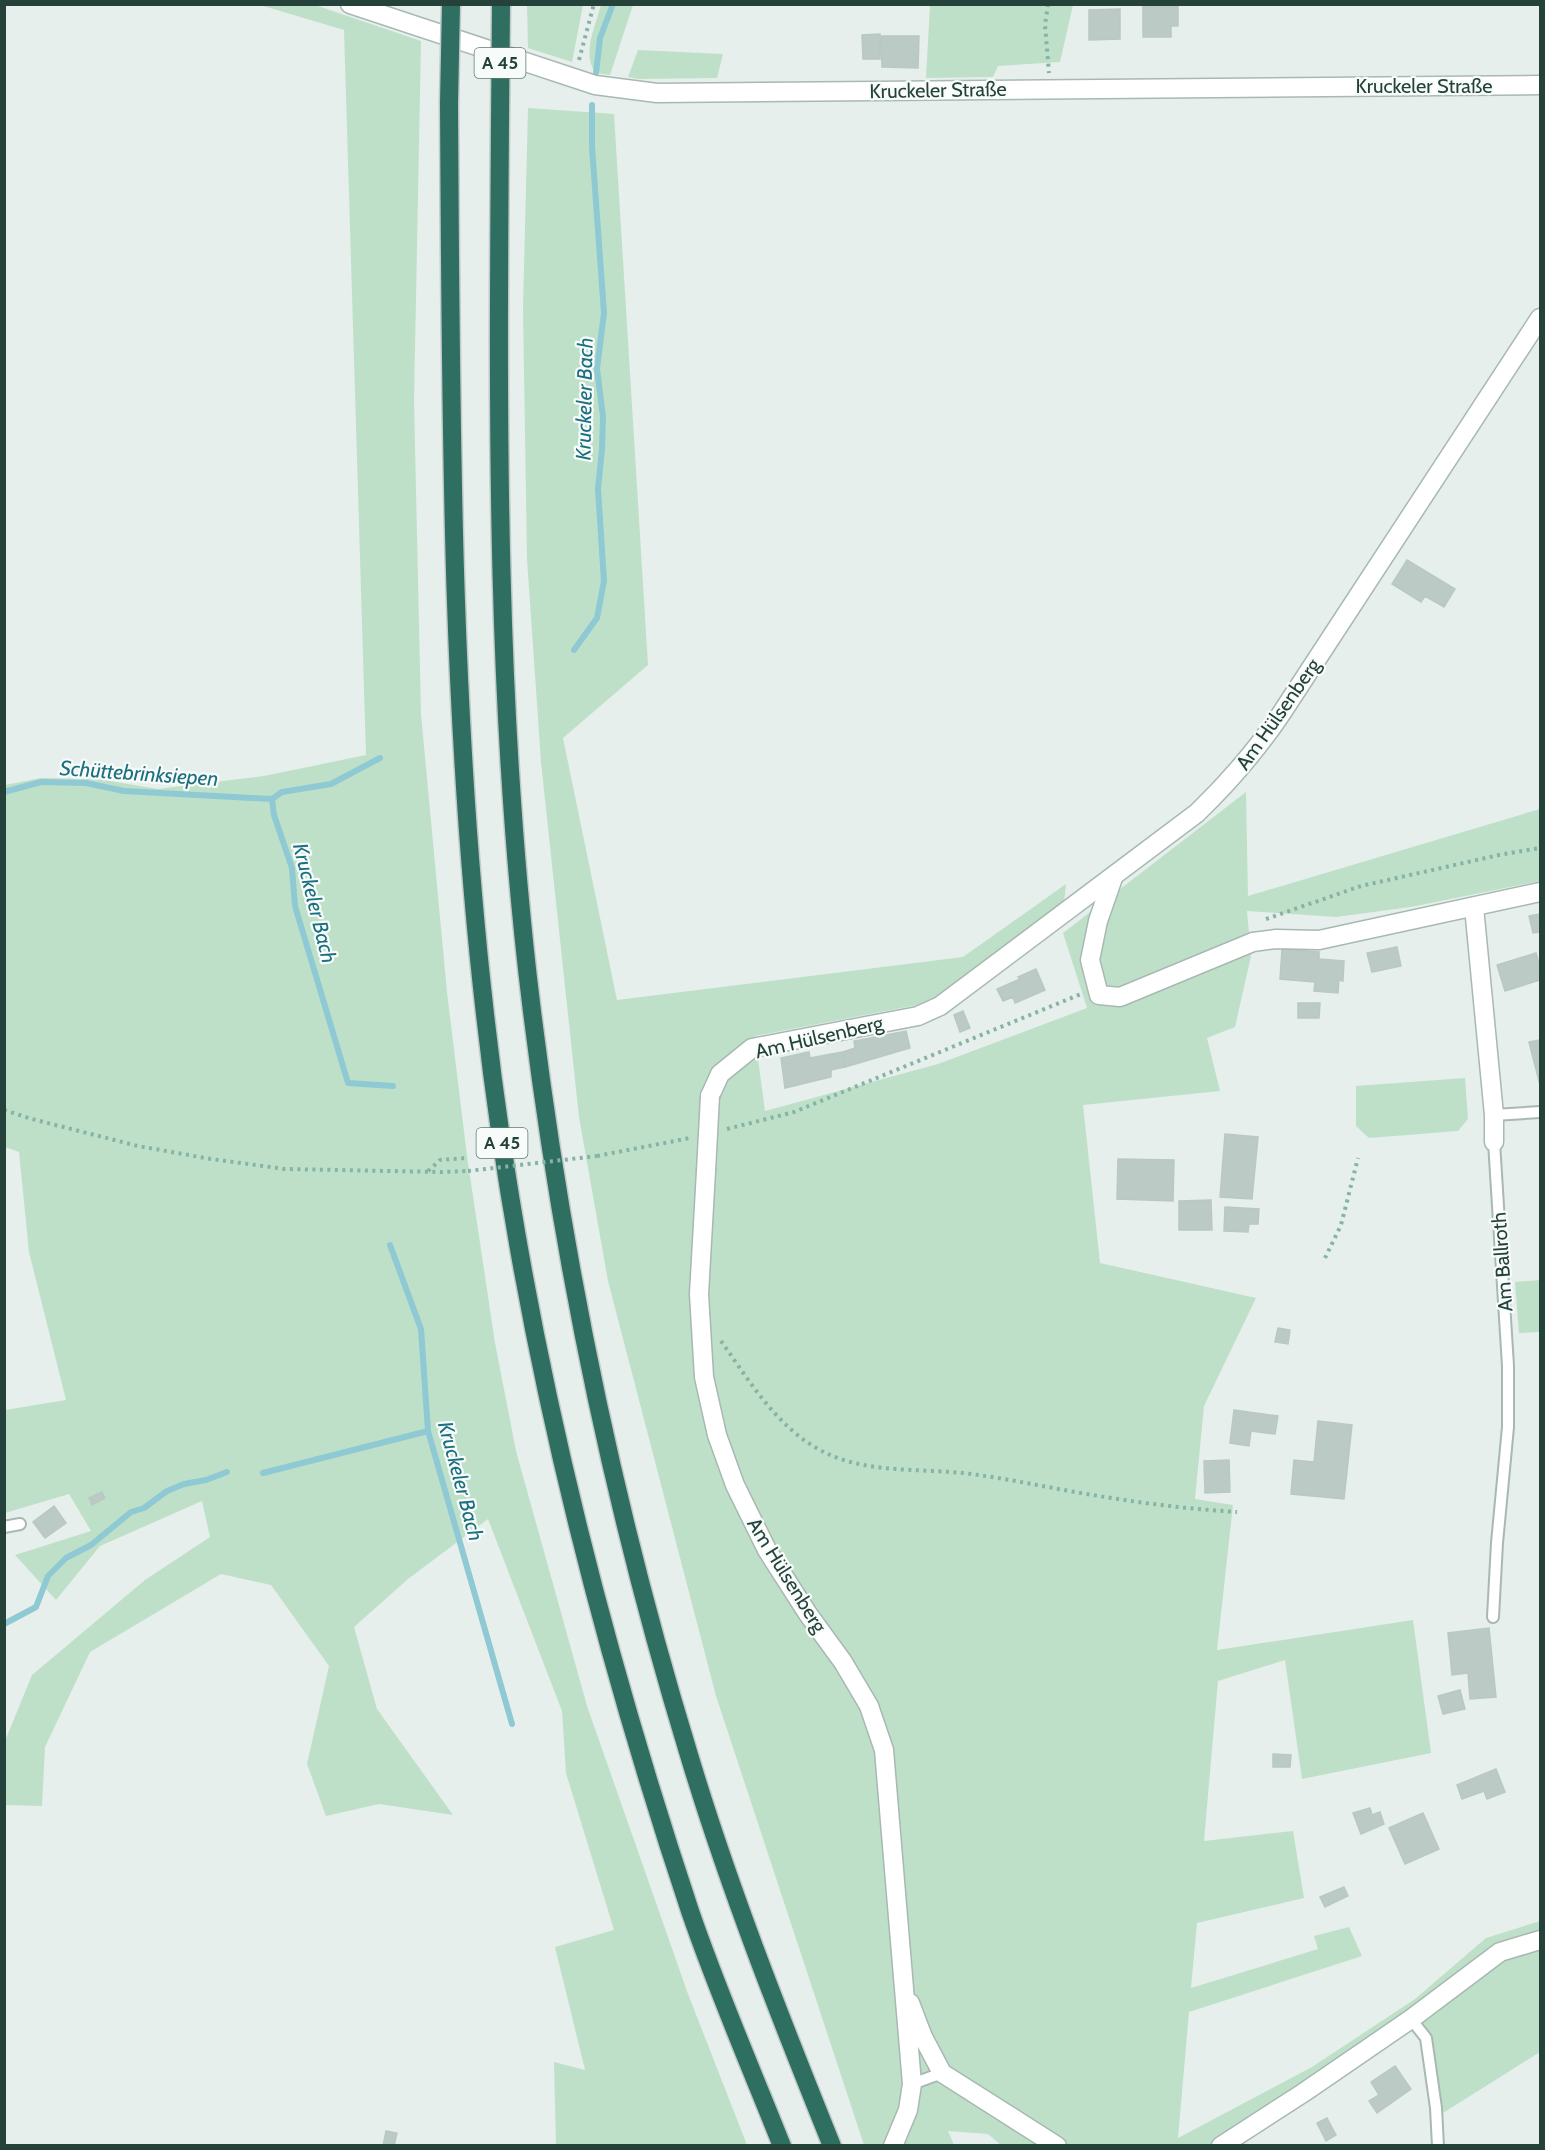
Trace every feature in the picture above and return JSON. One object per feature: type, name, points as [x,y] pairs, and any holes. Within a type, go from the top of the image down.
[{"type":"highway","name":"A 45","points":[[451,4],[449,103],[451,423],[456,626],[462,740],[485,1014],[503,1152],[549,1396],[591,1579],[615,1667],[692,1917],[782,2145]]},
{"type":"highway","name":"A 45","points":[[501,4],[498,412],[501,583],[508,734],[518,873],[529,988],[549,1137],[588,1358],[626,1528],[652,1625],[689,1756],[735,1893],[780,2018],[831,2145]]},
{"type":"street","name":"Kruckeler Straße","points":[[350,4],[595,85],[657,93],[1540,85]]},
{"type":"street","name":"Am Hülsenberg","points":[[893,2145],[908,2110],[912,2084],[884,1750],[869,1706],[849,1671],[808,1614],[767,1550],[735,1485],[717,1435],[704,1377],[699,1294],[710,1096],[720,1074],[752,1048],[918,1016],[940,1006],[1197,813],[1257,750],[1540,318]]},
{"type":"street","points":[[1114,875],[1098,921],[1090,960],[1099,995],[1120,997],[1253,942],[1276,939],[1319,940],[1540,892]]},
{"type":"street","name":"Am Ballroth","points":[[1474,907],[1494,1115],[1494,1142]]},
{"type":"street","points":[[1221,2145],[1304,2093],[1411,2019],[1500,1952],[1540,1940]]},
{"type":"street","points":[[903,1984],[923,2037],[942,2073],[1058,2145]]},
{"type":"lane","points":[[1494,1115],[1540,1112]]},
{"type":"lane","name":"Am Ballroth","points":[[1493,1617],[1497,1543],[1508,1427],[1508,1366],[1494,1142]]},
{"type":"lane","points":[[4,1527],[20,1524]]},
{"type":"lane","points":[[1411,2019],[1426,2038],[1438,2145]]},
{"type":"lane","points":[[912,2084],[942,2073]]},
{"type":"path","points":[[574,78],[594,4]]},
{"type":"path","points":[[1048,4],[1045,25],[1051,89]]},
{"type":"path","points":[[1260,921],[1361,886],[1540,848]]},
{"type":"path","points":[[726,1129],[794,1112],[1096,988]]},
{"type":"path","points":[[4,1110],[138,1146],[285,1169],[428,1172],[468,1170],[597,1156],[658,1146],[692,1137]]},
{"type":"path","points":[[428,1172],[440,1160],[466,1158]]},
{"type":"path","points":[[1324,1258],[1341,1225],[1358,1158]]},
{"type":"path","points":[[718,1336],[778,1418],[813,1446],[849,1463],[898,1470],[962,1473],[1129,1500],[1237,1512]]},
{"type":"green space","points":[[930,4],[1073,5],[1060,62],[998,66],[993,77],[926,78]]},
{"type":"green space","points":[[260,5],[315,5],[421,41],[414,401],[421,714],[447,992],[467,1156],[495,1343],[516,1451],[587,1706],[688,1994],[747,2145],[556,2145],[554,2062],[585,2070],[555,1947],[614,1930],[566,1773],[562,1711],[488,1519],[408,1579],[354,1627],[377,1709],[453,1815],[379,1804],[326,1816],[307,1764],[329,1666],[271,1585],[221,1574],[90,1652],[45,1747],[42,1806],[5,1805],[5,1741],[32,1675],[145,1580],[210,1537],[202,1501],[100,1546],[56,1600],[15,1555],[91,1531],[69,1494],[5,1513],[5,1410],[66,1400],[29,1252],[19,1152],[5,1147],[5,785],[41,778],[98,779],[158,789],[264,776],[366,755],[344,30]]},
{"type":"green space","points":[[527,5],[583,5],[572,62],[528,48]]},
{"type":"green space","points":[[601,5],[633,5],[610,75],[596,73],[590,57],[591,39]]},
{"type":"green space","points":[[638,50],[723,54],[717,78],[639,79],[628,77]]},
{"type":"green space","points":[[528,108],[614,114],[648,665],[563,738],[617,1000],[963,957],[1066,884],[1064,903],[938,1001],[755,1036],[765,1111],[938,1064],[1087,1008],[1063,933],[1246,792],[1248,896],[1540,809],[1540,881],[1411,907],[1336,917],[1247,911],[1251,956],[1235,1027],[1207,1038],[1220,1091],[1083,1105],[1100,1263],[1256,1298],[1204,1406],[1195,1499],[1233,1505],[1217,1650],[1413,1620],[1431,1753],[1302,1779],[1285,1660],[1218,1681],[1204,1841],[1293,1831],[1304,1898],[1197,1923],[1191,1988],[1318,1949],[1314,1936],[1349,1927],[1362,1956],[1189,2012],[1178,2138],[1312,2067],[1415,1999],[1486,1938],[1540,1921],[1540,2052],[1435,2118],[1426,2038],[1411,2019],[1213,2145],[1001,2145],[988,2134],[948,2131],[954,2145],[864,2145],[716,1696],[608,1281],[579,1117],[541,762],[527,559],[523,308]]},
{"type":"green space","points":[[1465,1078],[1468,1119],[1458,1131],[1369,1138],[1356,1126],[1356,1086]]},
{"type":"green space","points":[[1540,1280],[1540,1332],[1519,1333],[1515,1282]]},
{"type":"building","points":[[1143,4],[1178,4],[1178,26],[1171,26],[1171,37],[1143,37]]},
{"type":"building","points":[[1120,9],[1120,39],[1089,40],[1089,10]]},
{"type":"building","points":[[880,34],[880,59],[863,59],[862,35]]},
{"type":"building","points":[[881,36],[919,36],[918,68],[882,67]]},
{"type":"building","points":[[1407,560],[1455,589],[1444,607],[1425,596],[1421,602],[1392,584]]},
{"type":"building","points":[[1540,914],[1540,932],[1533,933],[1529,916]]},
{"type":"building","points":[[1397,947],[1401,966],[1372,972],[1367,953]]},
{"type":"building","points":[[1282,949],[1319,952],[1319,959],[1344,961],[1343,981],[1339,980],[1338,993],[1314,991],[1315,982],[1280,979]]},
{"type":"building","points":[[1536,953],[1540,980],[1505,991],[1497,965]]},
{"type":"building","points":[[1036,969],[1045,990],[1015,1003],[1013,997],[1003,1001],[997,989]]},
{"type":"building","points":[[1298,1003],[1320,1003],[1319,1018],[1298,1018]]},
{"type":"building","points":[[963,1011],[970,1028],[960,1032],[954,1015]]},
{"type":"building","points":[[906,1031],[910,1048],[845,1067],[843,1052],[855,1048],[854,1041]]},
{"type":"building","points":[[1540,1040],[1540,1085],[1529,1042]]},
{"type":"building","points":[[809,1052],[810,1058],[843,1052],[845,1067],[831,1070],[831,1077],[785,1088],[781,1058]]},
{"type":"building","points":[[1225,1134],[1258,1137],[1252,1199],[1220,1197]]},
{"type":"building","points":[[1118,1159],[1174,1160],[1173,1201],[1117,1199]]},
{"type":"building","points":[[1211,1200],[1212,1230],[1179,1230],[1179,1201]]},
{"type":"building","points":[[1225,1207],[1259,1209],[1258,1224],[1249,1224],[1248,1232],[1224,1231]]},
{"type":"building","points":[[1278,1328],[1290,1330],[1288,1344],[1275,1342]]},
{"type":"building","points":[[1234,1410],[1278,1416],[1275,1434],[1251,1431],[1249,1446],[1230,1443]]},
{"type":"building","points":[[1318,1421],[1352,1425],[1344,1499],[1291,1494],[1294,1460],[1314,1462]]},
{"type":"building","points":[[1229,1460],[1230,1492],[1205,1493],[1204,1461]]},
{"type":"building","points":[[102,1492],[105,1498],[92,1505],[89,1498]]},
{"type":"building","points":[[54,1506],[66,1523],[45,1538],[33,1522]]},
{"type":"building","points":[[1489,1628],[1496,1697],[1470,1699],[1468,1673],[1452,1675],[1448,1633]]},
{"type":"building","points":[[1460,1690],[1465,1709],[1443,1714],[1438,1696]]},
{"type":"building","points":[[1273,1754],[1291,1755],[1290,1767],[1273,1767]]},
{"type":"building","points":[[1496,1769],[1505,1792],[1487,1799],[1484,1791],[1462,1799],[1457,1785]]},
{"type":"building","points":[[1370,1808],[1372,1815],[1380,1812],[1384,1824],[1361,1834],[1353,1813]]},
{"type":"building","points":[[1423,1813],[1439,1849],[1405,1864],[1389,1828]]},
{"type":"building","points":[[1344,1887],[1348,1896],[1325,1907],[1320,1897]]},
{"type":"building","points":[[1395,2066],[1411,2089],[1377,2113],[1369,2101],[1379,2095],[1371,2082]]},
{"type":"building","points":[[1327,2118],[1336,2135],[1326,2141],[1317,2123]]},
{"type":"building","points":[[386,2131],[397,2133],[394,2146],[383,2146]]},
{"type":"waterway","name":"Kruckeler Bach","points":[[596,73],[600,38],[613,4]]},
{"type":"waterway","name":"Kruckeler Bach","points":[[574,650],[597,618],[604,581],[598,489],[603,417],[597,369],[604,313],[592,147],[592,105]]},
{"type":"waterway","name":"Kruckeler Bach","points":[[380,758],[331,784],[282,792],[272,799],[274,815],[292,868],[295,906],[348,1083],[393,1086]]},
{"type":"waterway","name":"Schüttebrinksiepen","points":[[4,792],[41,782],[86,783],[124,791],[272,799]]},
{"type":"waterway","name":"Kruckeler Bach","points":[[390,1245],[421,1329],[428,1431],[512,1724]]},
{"type":"waterway","points":[[263,1473],[428,1431]]},
{"type":"waterway","points":[[4,1624],[36,1607],[48,1576],[66,1558],[91,1545],[131,1512],[144,1508],[167,1491],[227,1472]]}]
